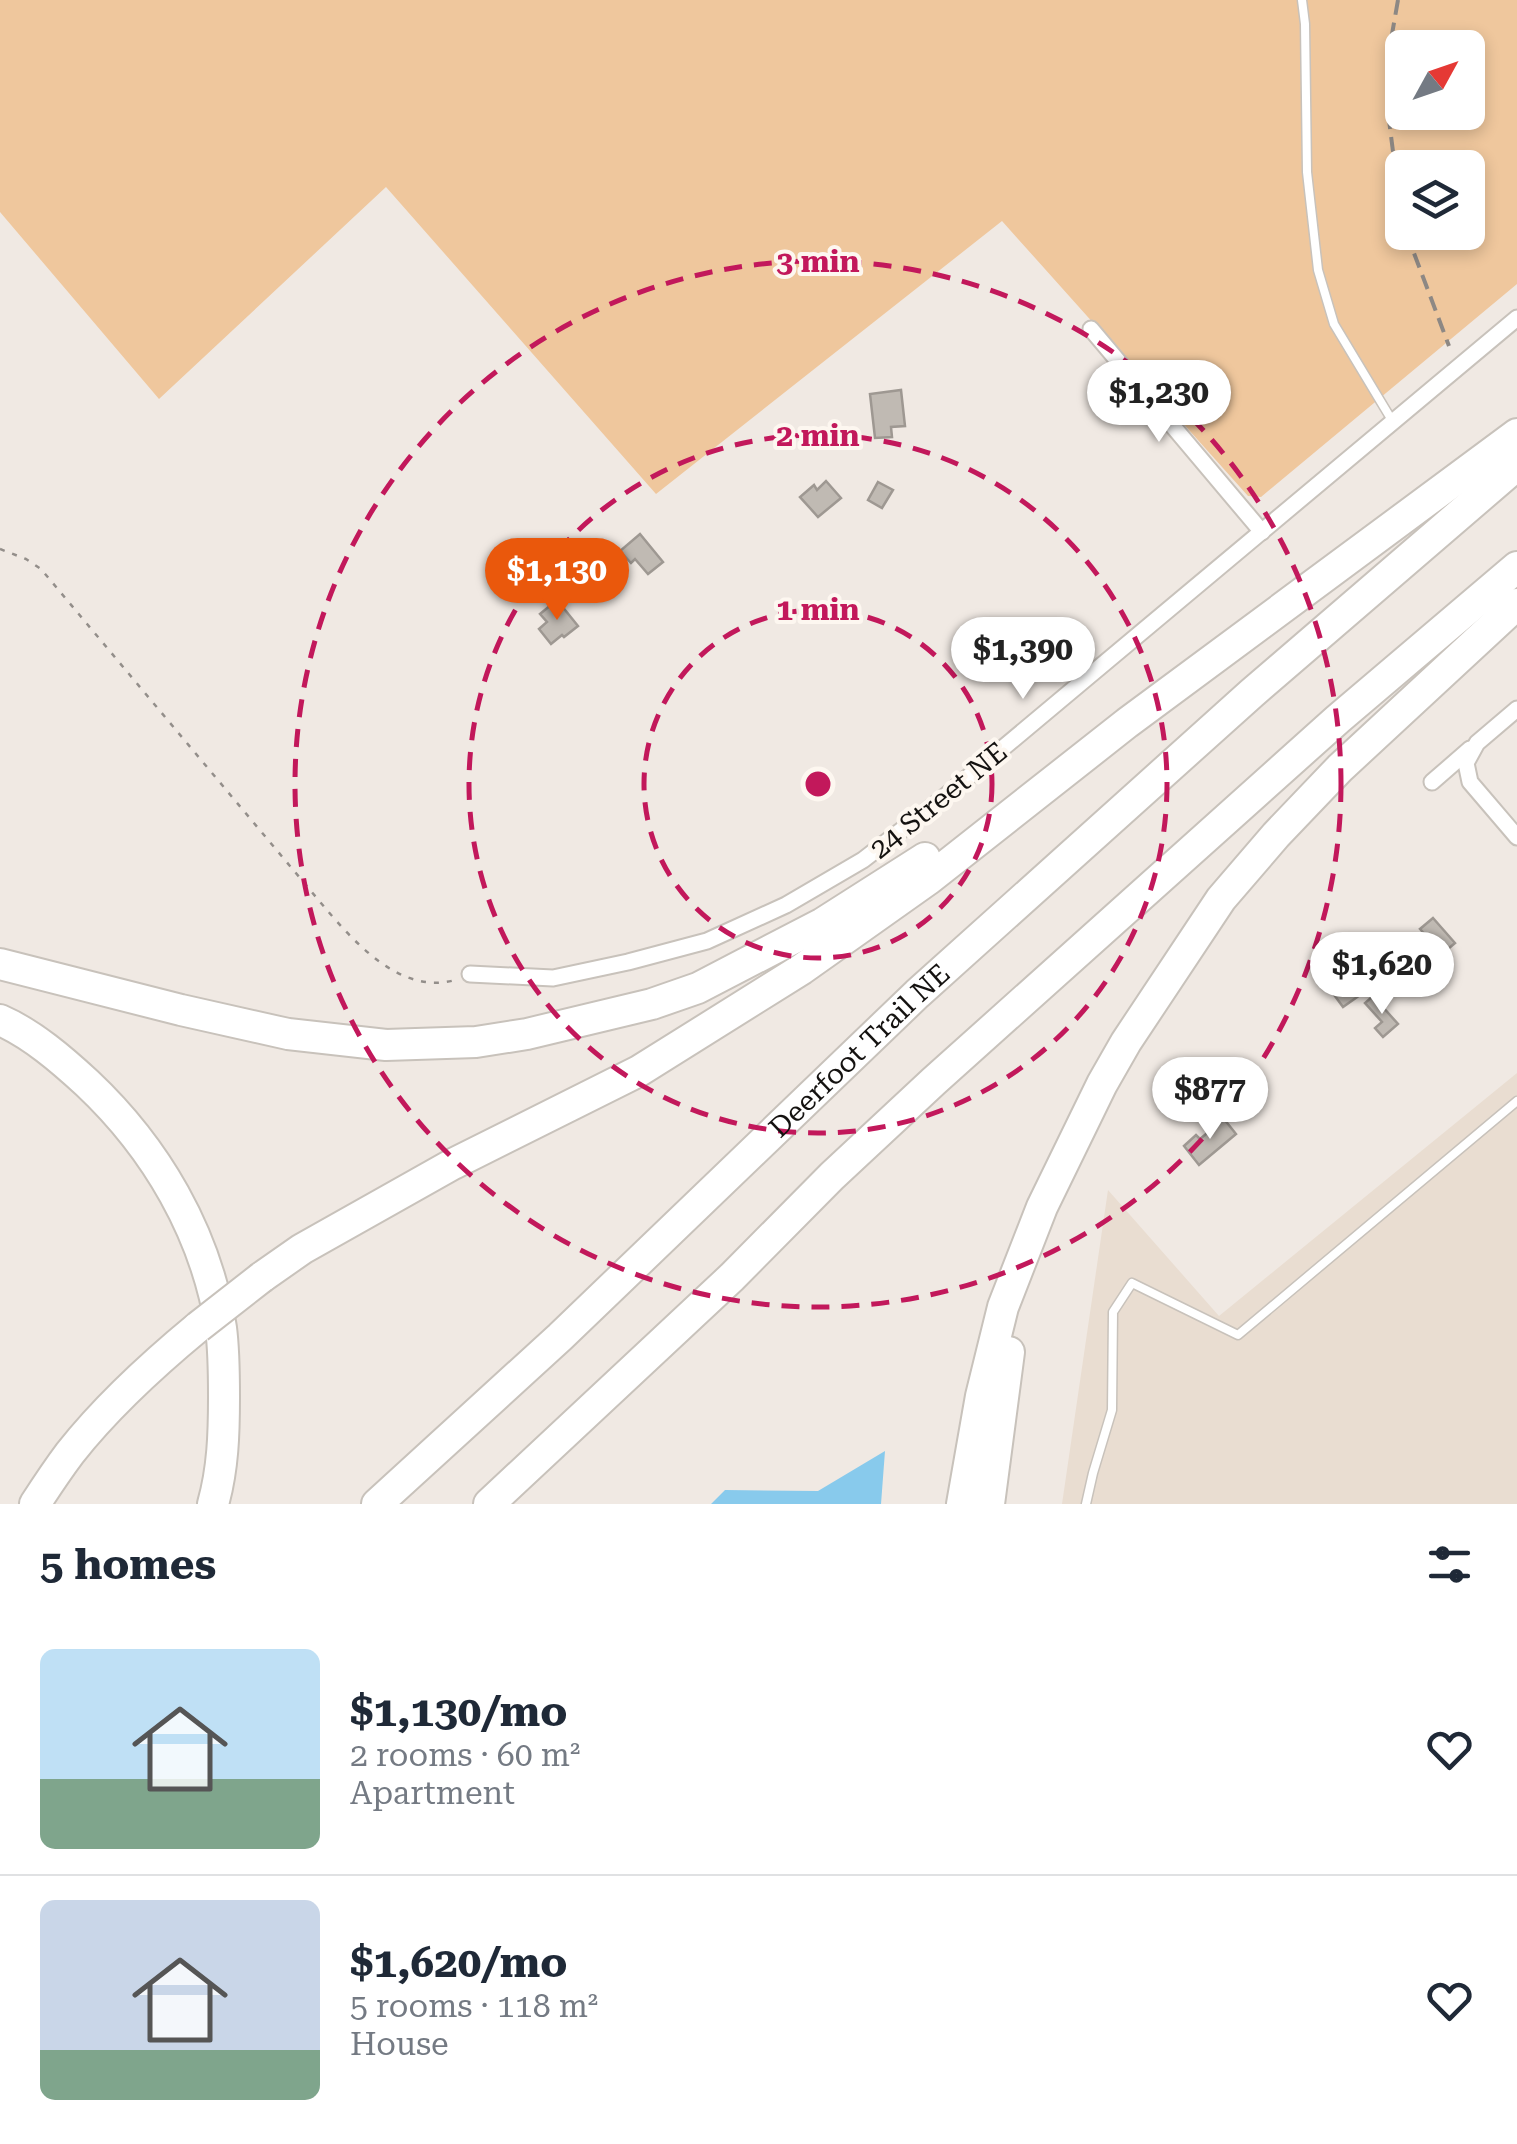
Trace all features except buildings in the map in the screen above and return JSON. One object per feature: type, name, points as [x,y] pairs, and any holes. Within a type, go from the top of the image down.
[{"type":"highway","points":[[34,1504],[71,1452],[154,1363],[262,1277],[302,1249],[454,1164],[639,1071],[802,969],[929,879],[1127,723],[1517,434]]},
{"type":"highway","name":"Deerfoot Trail NE","points":[[377,1504],[560,1337],[918,994],[1143,791],[1517,465]]},
{"type":"highway","points":[[489,1504],[934,1082],[1517,566]]},
{"type":"highway","points":[[962,1504],[981,1396],[1003,1307],[1042,1207],[1110,1070],[1174,966],[1221,899],[1306,801],[1517,604]]},
{"type":"highway","points":[[0,964],[288,1034],[401,1044],[476,1042],[527,1034],[652,1004],[698,988],[776,948],[824,923],[1127,723]]},
{"type":"highway","points":[[0,1020],[51,1053],[96,1091],[143,1143],[185,1214],[210,1284],[224,1366],[221,1467],[213,1504]]},
{"type":"highway","points":[[988,1504],[1012,1328],[1042,1207]]},
{"type":"street","name":"24 Street NE","points":[[470,974],[553,978],[707,940],[786,905],[863,860],[942,799],[1517,318]]},
{"type":"street","points":[[1090,329],[1262,532]]},
{"type":"street","points":[[1432,782],[1517,709]]},
{"type":"street","points":[[1475,745],[1466,763],[1470,782],[1517,837]]},
{"type":"lane","points":[[1302,0],[1307,172],[1318,270],[1334,324],[1393,422]]},
{"type":"lane","points":[[1086,1504],[1112,1410],[1113,1312],[1132,1284],[1238,1335],[1517,1100]]},
{"type":"path","points":[[0,549],[26,558],[41,570],[358,944],[416,980],[435,984],[470,974]]},
{"type":"shaded area","points":[[0,0],[1517,0],[1517,284],[1261,497],[1248,496],[1002,221],[656,494],[386,187],[159,399],[0,212]]},
{"type":"shaded area","points":[[1517,1073],[1517,1504],[1062,1504],[1108,1190],[1219,1316]]},
{"type":"water","points":[[885,1451],[881,1504],[711,1504],[725,1490],[818,1491]]},
{"type":"railway","points":[[1393,150],[1388,57],[1398,0]]},
{"type":"railway","points":[[1413,250],[1449,346]]}]
